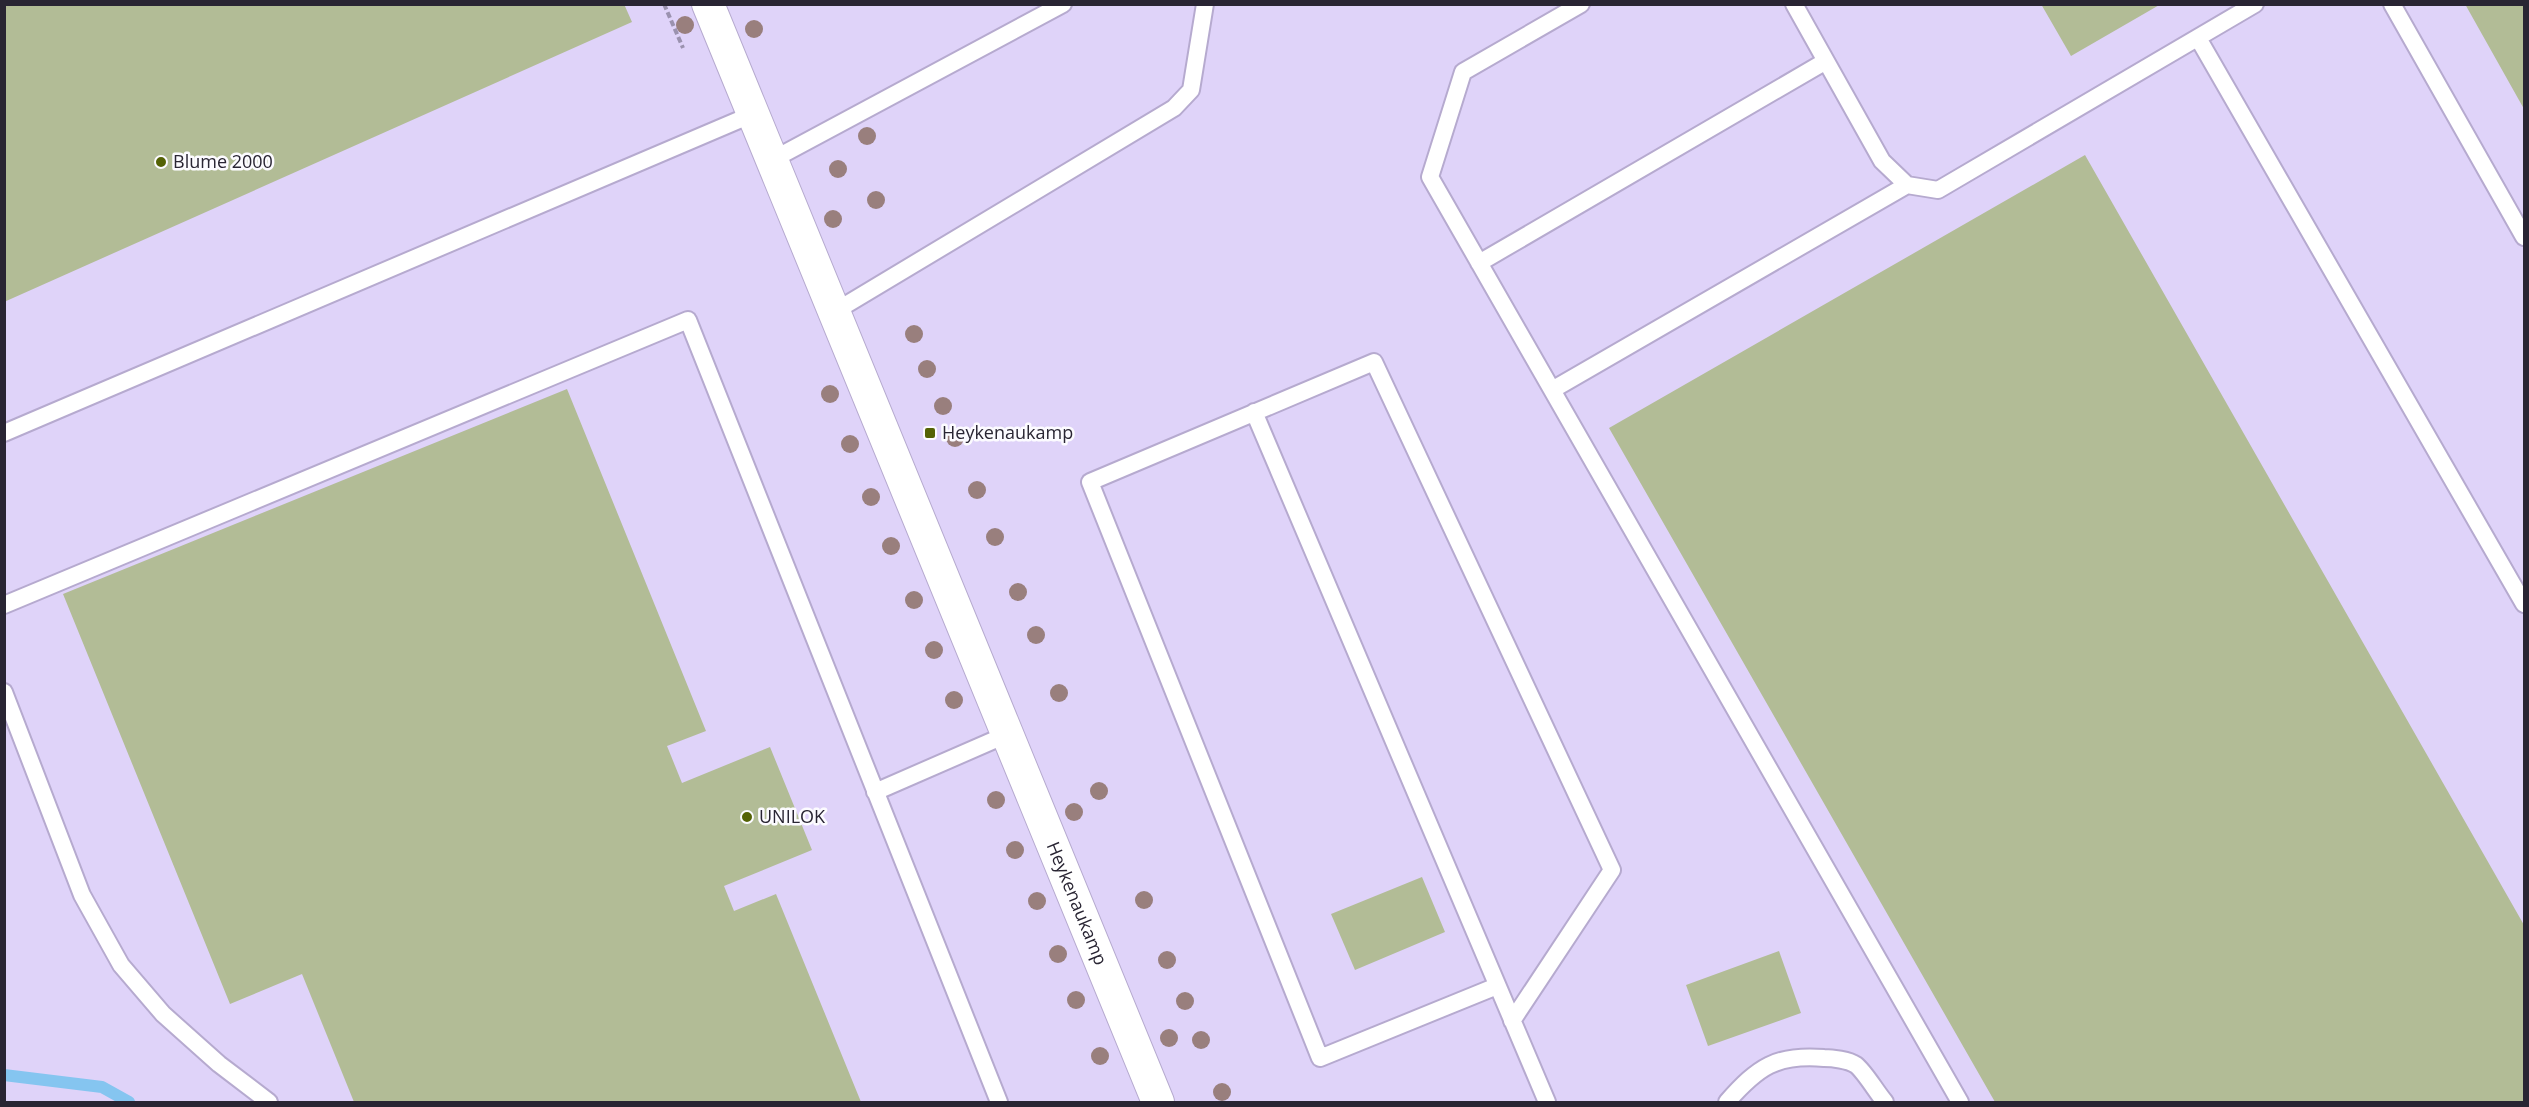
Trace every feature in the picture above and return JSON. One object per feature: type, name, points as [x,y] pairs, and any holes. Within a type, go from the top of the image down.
[{"type":"street","name":"Heykenaukamp","points":[[708,4],[1158,1102]]},
{"type":"lane","points":[[772,160],[1063,4]]},
{"type":"lane","points":[[834,312],[1174,108],[1191,90],[1205,4]]},
{"type":"lane","points":[[1581,4],[1463,72],[1430,177],[1960,1102]]},
{"type":"lane","points":[[1794,4],[1882,161],[1907,185],[1938,190],[2255,4]]},
{"type":"lane","points":[[2392,4],[2524,237]]},
{"type":"lane","points":[[2198,38],[2524,604]]},
{"type":"lane","points":[[1479,263],[1826,61]]},
{"type":"lane","points":[[4,432],[753,114]]},
{"type":"lane","points":[[1552,390],[1907,185]]},
{"type":"lane","points":[[4,605],[688,320],[999,1102]]},
{"type":"lane","points":[[1497,986],[1320,1059],[1090,482],[1374,362],[1612,870],[1512,1021]]},
{"type":"lane","points":[[1254,412],[1547,1102]]},
{"type":"lane","points":[[4,692],[82,895],[121,965],[163,1014],[219,1064],[269,1102]]},
{"type":"lane","points":[[875,792],[1008,734]]},
{"type":"lane","points":[[1727,1102],[1748,1078],[1770,1064],[1798,1056],[1830,1058],[1855,1065],[1885,1102]]},
{"type":"building","name":"Blume 2000","points":[[4,4],[624,4],[632,22],[4,302]]},
{"type":"building","points":[[2041,4],[2161,4],[2071,56]]},
{"type":"building","points":[[2465,4],[2524,4],[2524,109]]},
{"type":"building","points":[[2085,155],[2524,925],[2524,1102],[1995,1102],[1609,428]]},
{"type":"building","points":[[567,389],[706,731],[667,746],[682,783],[770,747],[812,850],[724,886],[734,911],[776,894],[861,1102],[354,1102],[302,974],[230,1004],[63,594]]},
{"type":"building","points":[[1422,877],[1445,932],[1355,970],[1331,914]]},
{"type":"building","points":[[1779,951],[1801,1013],[1708,1046],[1686,985]]},
{"type":"waterway","points":[[4,1075],[102,1087],[129,1102]]},
{"type":"place","name":"Blume 2000","points":[[161,162]]},
{"type":"place","name":"Heykenaukamp","points":[[930,433]]},
{"type":"place","name":"UNILOK","points":[[747,817]]}]
